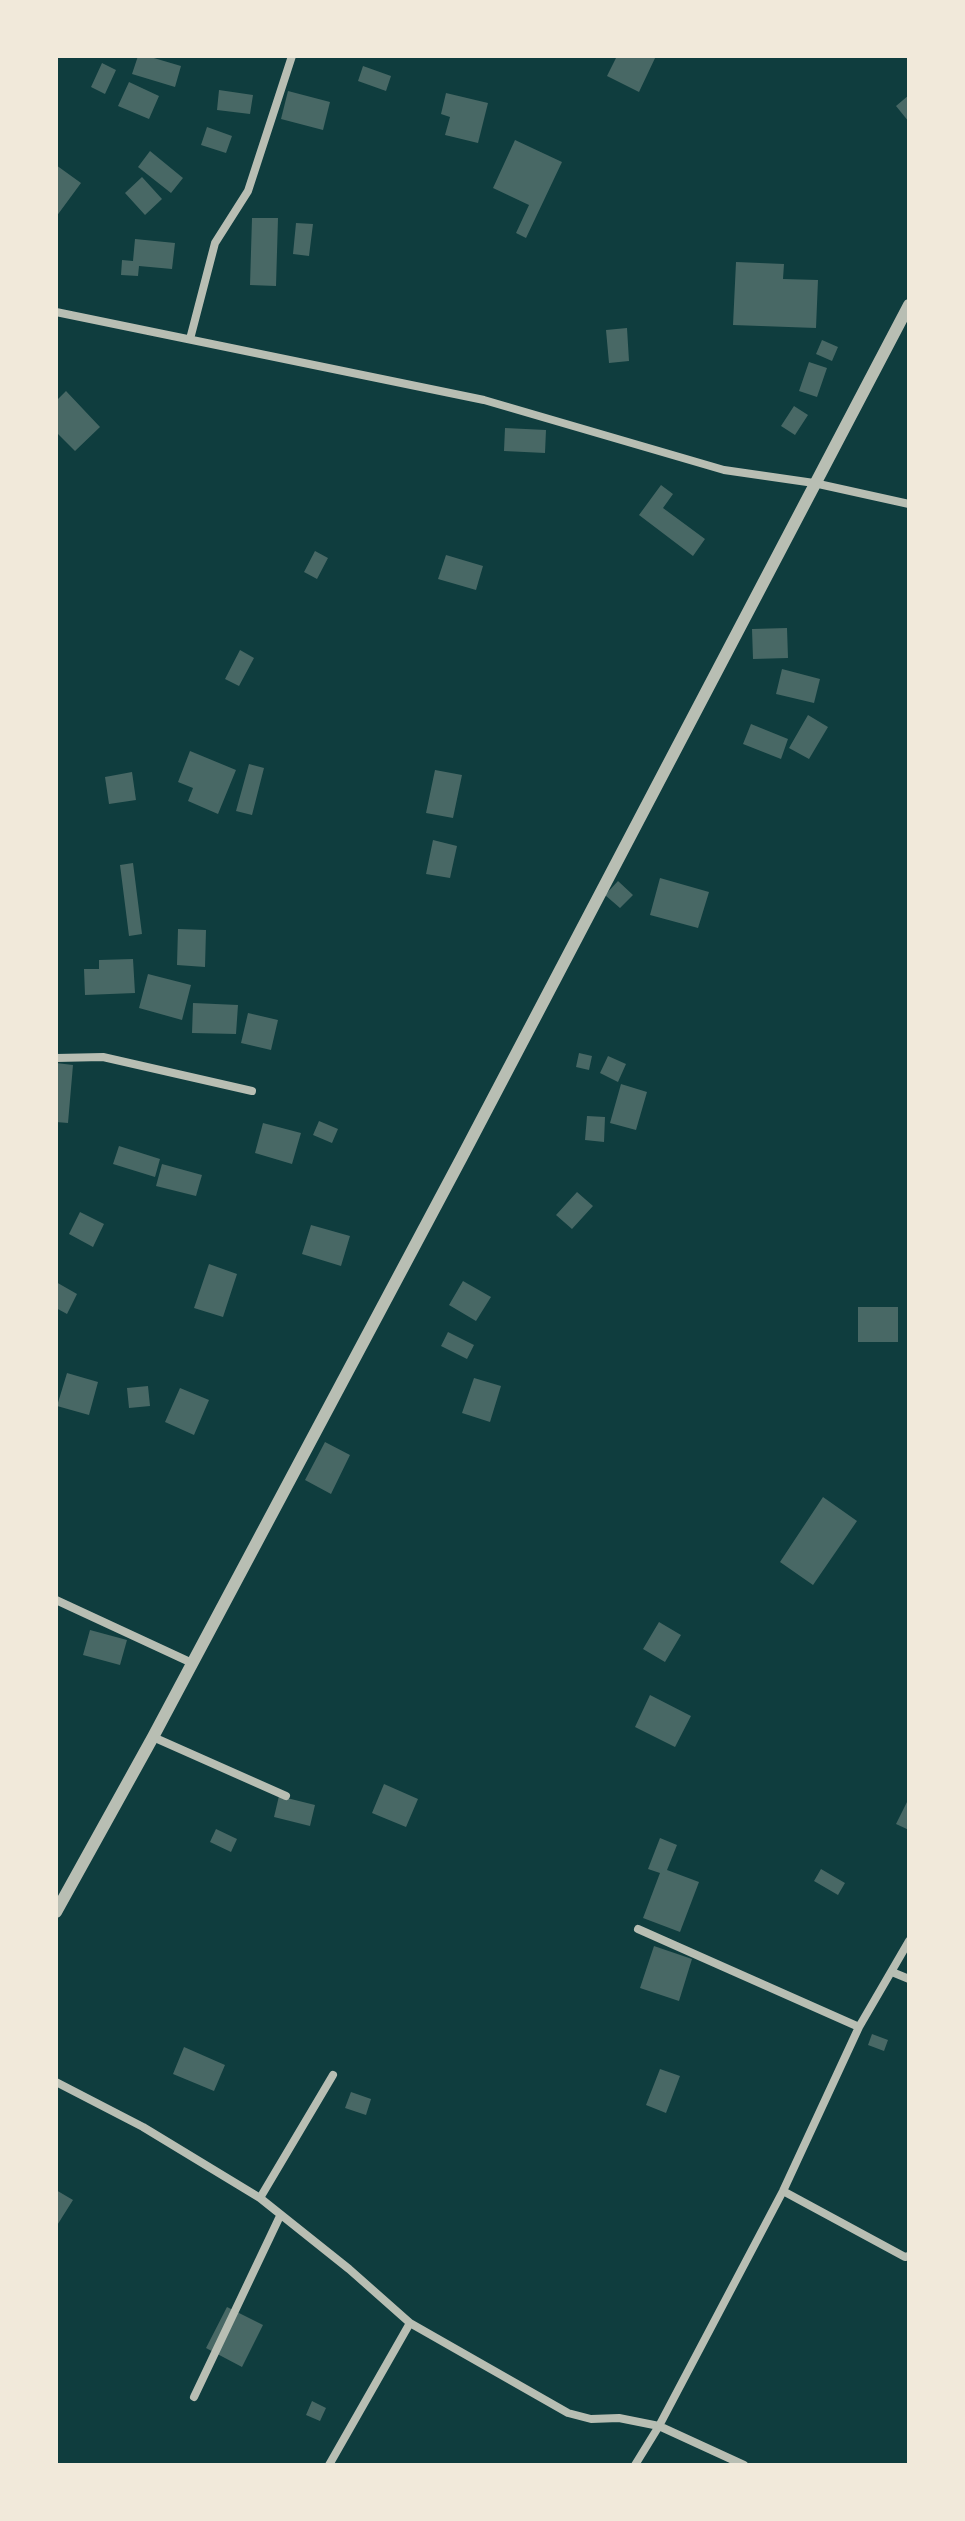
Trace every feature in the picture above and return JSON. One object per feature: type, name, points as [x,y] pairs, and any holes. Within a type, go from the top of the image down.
[{"type":"street","points":[[190,339],[215,243],[248,191],[292,56]]},
{"type":"street","points":[[56,1912],[153,1737],[470,1143],[909,305]]},
{"type":"street","points":[[56,312],[484,400],[724,470],[814,483],[909,504]]},
{"type":"street","points":[[56,1058],[103,1057],[252,1091]]},
{"type":"street","points":[[56,1600],[192,1663]]},
{"type":"street","points":[[153,1737],[286,1796]]},
{"type":"street","points":[[638,1929],[859,2027]]},
{"type":"street","points":[[635,2465],[659,2426],[783,2191],[859,2027],[909,1941]]},
{"type":"street","points":[[892,1972],[909,1979]]},
{"type":"street","points":[[260,2198],[333,2075]]},
{"type":"street","points":[[56,2082],[143,2127],[260,2198],[349,2269],[410,2323],[568,2413],[591,2419],[619,2418],[659,2426],[744,2465]]},
{"type":"street","points":[[783,2191],[905,2257],[909,2256]]},
{"type":"street","points":[[194,2397],[280,2216]]},
{"type":"street","points":[[329,2465],[410,2323]]},
{"type":"building","points":[[138,56],[181,66],[175,87],[132,74]]},
{"type":"building","points":[[617,56],[656,56],[639,92],[607,76]]},
{"type":"building","points":[[102,63],[116,70],[105,94],[91,87]]},
{"type":"building","points":[[363,66],[391,76],[386,91],[358,81]]},
{"type":"building","points":[[129,82],[159,96],[149,119],[118,106]]},
{"type":"building","points":[[219,90],[253,95],[250,114],[217,110]]},
{"type":"building","points":[[288,91],[330,102],[323,130],[281,119]]},
{"type":"building","points":[[446,93],[488,103],[478,143],[445,135],[450,117],[441,114]]},
{"type":"building","points":[[909,95],[909,122],[896,106]]},
{"type":"building","points":[[207,127],[232,136],[226,153],[201,145]]},
{"type":"building","points":[[515,140],[562,162],[526,238],[516,233],[529,205],[493,188]]},
{"type":"building","points":[[150,151],[183,178],[171,193],[138,167]]},
{"type":"building","points":[[56,165],[81,183],[56,217]]},
{"type":"building","points":[[142,177],[162,199],[145,215],[125,193]]},
{"type":"building","points":[[252,218],[278,218],[276,286],[250,285]]},
{"type":"building","points":[[296,223],[313,224],[309,256],[293,254]]},
{"type":"building","points":[[135,239],[175,243],[172,269],[139,266],[138,276],[121,275],[122,260],[133,261]]},
{"type":"building","points":[[736,262],[784,264],[783,279],[818,280],[816,328],[733,325]]},
{"type":"building","points":[[627,328],[629,361],[609,363],[606,330]]},
{"type":"building","points":[[822,340],[838,347],[832,361],[816,354]]},
{"type":"building","points":[[809,362],[827,368],[817,397],[799,391]]},
{"type":"building","points":[[66,391],[100,427],[75,451],[56,432],[56,401]]},
{"type":"building","points":[[794,406],[808,415],[795,435],[781,426]]},
{"type":"building","points":[[505,428],[546,430],[545,453],[504,451]]},
{"type":"building","points":[[661,485],[673,494],[663,508],[705,539],[693,556],[639,515]]},
{"type":"building","points":[[315,551],[328,558],[317,579],[304,572]]},
{"type":"building","points":[[446,555],[483,566],[476,590],[438,579]]},
{"type":"building","points":[[787,628],[788,658],[753,659],[752,629]]},
{"type":"building","points":[[240,650],[254,658],[239,686],[225,679]]},
{"type":"building","points":[[782,669],[820,679],[814,703],[776,694]]},
{"type":"building","points":[[808,715],[828,727],[809,759],[789,748]]},
{"type":"building","points":[[751,724],[788,739],[781,759],[743,744]]},
{"type":"building","points":[[190,751],[236,770],[218,814],[188,801],[193,788],[178,782]]},
{"type":"building","points":[[249,764],[264,768],[252,815],[236,811]]},
{"type":"building","points":[[435,770],[462,775],[453,818],[426,813]]},
{"type":"building","points":[[132,772],[136,800],[109,804],[105,777]]},
{"type":"building","points":[[433,840],[457,846],[450,878],[426,874]]},
{"type":"building","points":[[133,863],[142,934],[129,936],[120,865]]},
{"type":"building","points":[[660,878],[709,892],[698,928],[650,915]]},
{"type":"building","points":[[618,881],[633,895],[620,908],[605,895]]},
{"type":"building","points":[[178,929],[206,930],[205,967],[177,965]]},
{"type":"building","points":[[133,959],[135,993],[85,995],[84,969],[99,969],[99,960]]},
{"type":"building","points":[[148,974],[191,985],[182,1020],[139,1008]]},
{"type":"building","points":[[193,1003],[238,1005],[236,1034],[192,1033]]},
{"type":"building","points":[[248,1013],[278,1020],[271,1050],[241,1043]]},
{"type":"building","points":[[579,1053],[592,1056],[589,1070],[576,1067]]},
{"type":"building","points":[[608,1056],[626,1064],[618,1082],[600,1073]]},
{"type":"building","points":[[56,1063],[73,1065],[68,1123],[56,1122]]},
{"type":"building","points":[[621,1084],[647,1092],[636,1130],[610,1123]]},
{"type":"building","points":[[587,1116],[605,1117],[604,1142],[585,1140]]},
{"type":"building","points":[[319,1121],[338,1129],[332,1143],[313,1135]]},
{"type":"building","points":[[263,1123],[301,1133],[292,1164],[255,1153]]},
{"type":"building","points":[[119,1146],[160,1159],[155,1177],[113,1164]]},
{"type":"building","points":[[162,1164],[202,1175],[196,1196],[156,1186]]},
{"type":"building","points":[[577,1192],[593,1206],[572,1229],[556,1215]]},
{"type":"building","points":[[80,1212],[104,1224],[93,1247],[69,1234]]},
{"type":"building","points":[[311,1225],[350,1236],[341,1266],[302,1254]]},
{"type":"building","points":[[209,1264],[237,1274],[223,1317],[194,1308]]},
{"type":"building","points":[[463,1281],[491,1297],[476,1321],[449,1305]]},
{"type":"building","points":[[56,1282],[77,1294],[67,1314],[56,1308]]},
{"type":"building","points":[[858,1307],[898,1307],[898,1342],[858,1342]]},
{"type":"building","points":[[448,1332],[474,1345],[467,1359],[441,1346]]},
{"type":"building","points":[[67,1373],[98,1382],[89,1415],[57,1406]]},
{"type":"building","points":[[474,1378],[501,1386],[490,1422],[462,1413]]},
{"type":"building","points":[[148,1386],[150,1406],[129,1408],[127,1388]]},
{"type":"building","points":[[180,1388],[209,1400],[194,1435],[165,1422]]},
{"type":"building","points":[[325,1442],[350,1455],[331,1494],[305,1480]]},
{"type":"building","points":[[823,1497],[857,1521],[813,1585],[780,1562]]},
{"type":"building","points":[[659,1622],[681,1635],[665,1662],[643,1649]]},
{"type":"building","points":[[90,1630],[127,1640],[120,1665],[83,1655]]},
{"type":"building","points":[[650,1695],[691,1716],[675,1747],[635,1727]]},
{"type":"building","points":[[384,1784],[418,1799],[406,1827],[372,1813]]},
{"type":"building","points":[[279,1796],[315,1805],[310,1826],[274,1817]]},
{"type":"building","points":[[909,1798],[909,1830],[896,1824]]},
{"type":"building","points":[[216,1829],[237,1839],[231,1852],[210,1842]]},
{"type":"building","points":[[660,1838],[677,1845],[667,1870],[699,1882],[680,1932],[643,1918],[660,1873],[648,1869]]},
{"type":"building","points":[[821,1869],[845,1883],[838,1895],[814,1881]]},
{"type":"building","points":[[654,1946],[692,1959],[679,2001],[640,1988]]},
{"type":"building","points":[[872,2034],[888,2040],[884,2051],[868,2045]]},
{"type":"building","points":[[184,2047],[225,2065],[214,2091],[173,2074]]},
{"type":"building","points":[[660,2069],[680,2076],[666,2113],[646,2105]]},
{"type":"building","points":[[351,2092],[371,2099],[366,2115],[345,2108]]},
{"type":"building","points":[[56,2190],[73,2200],[56,2227]]},
{"type":"building","points":[[227,2307],[263,2325],[242,2367],[206,2348]]},
{"type":"building","points":[[312,2401],[326,2408],[320,2421],[306,2415]]}]
